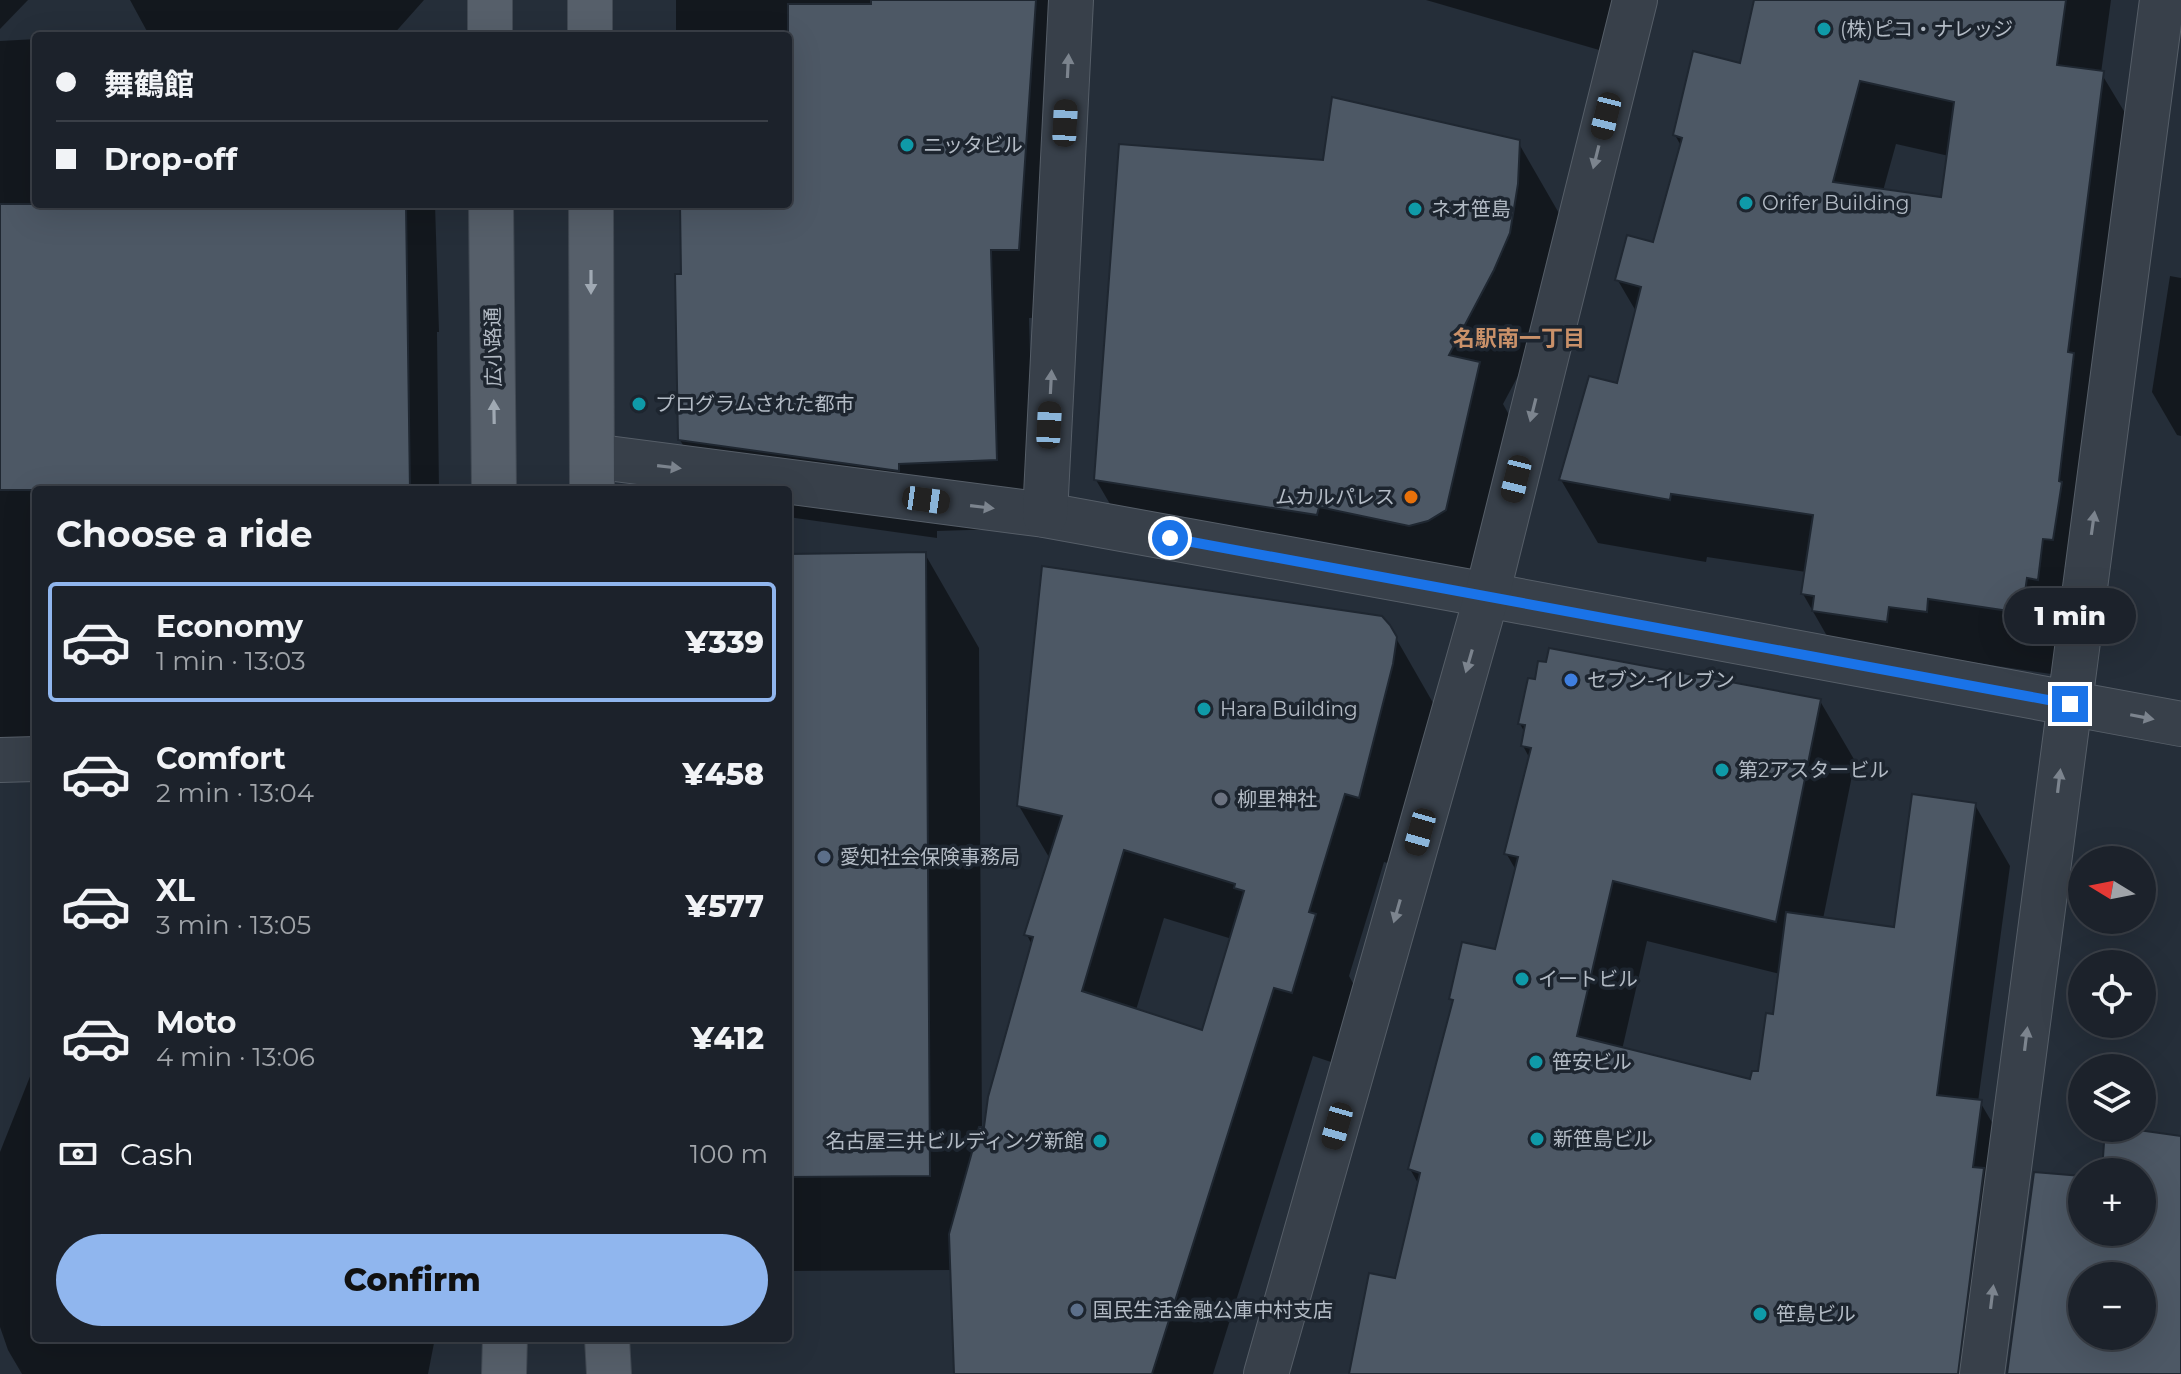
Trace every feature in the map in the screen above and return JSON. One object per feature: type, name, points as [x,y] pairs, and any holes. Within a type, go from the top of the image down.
[{"type":"main road","points":[[490,0],[490,32]]},
{"type":"main road","points":[[590,0],[590,32]]},
{"type":"main road","name":"広小路通","points":[[491,208],[494,486]]},
{"type":"main road","points":[[591,208],[592,473]]},
{"type":"main road","points":[[504,1374],[505,1342]]},
{"type":"main road","points":[[607,1342],[609,1374]]},
{"type":"street","points":[[1045,515],[1071,0]]},
{"type":"street","points":[[1266,1374],[1487,595],[1635,0]]},
{"type":"street","points":[[1982,1374],[2162,0]]},
{"type":"street","points":[[592,473],[732,486]]},
{"type":"street","points":[[792,492],[1045,515],[2181,724]]},
{"type":"street","points":[[0,760],[32,759]]},
{"type":"building","points":[[871,0],[1036,0],[1019,250],[991,250],[997,460],[899,464],[899,471],[678,440],[675,274],[681,274],[680,208],[792,208],[792,32],[788,32],[788,4],[871,4]]},
{"type":"building","points":[[1754,0],[2066,0],[2057,65],[2104,71],[2068,352],[2074,353],[2059,481],[2062,482],[2053,540],[2043,539],[2038,580],[2027,578],[2022,613],[1928,599],[1927,612],[1889,607],[1887,622],[1812,611],[1814,596],[1801,594],[1813,515],[1671,494],[1670,500],[1559,480],[1589,376],[1617,383],[1641,287],[1615,280],[1627,235],[1653,242],[1682,138],[1673,135],[1693,51],[1740,63]],"holes":[[[1860,81],[1954,102],[1941,197],[1833,182]]]},
{"type":"building","points":[[1332,97],[1520,140],[1518,184],[1510,233],[1449,355],[1480,362],[1446,510],[1428,521],[1409,526],[1319,507],[1317,515],[1094,480],[1119,144],[1323,160]]},
{"type":"building","points":[[0,204],[32,204],[32,208],[406,208],[410,486],[32,486],[32,490],[0,490]]},
{"type":"building","points":[[926,552],[930,1176],[792,1177],[792,554]]},
{"type":"building","points":[[1042,566],[1382,616],[1397,637],[1359,798],[1345,794],[1309,912],[1316,914],[1292,993],[1274,988],[1152,1374],[954,1374],[949,1234],[979,1127],[984,1127],[988,1097],[1033,937],[1024,935],[1062,816],[1017,806]],"holes":[[[1124,850],[1235,884],[1234,888],[1244,891],[1202,1030],[1082,991]]]},
{"type":"building","points":[[1549,648],[1821,699],[1776,922],[1613,881],[1577,1036],[1750,1079],[1752,1071],[1758,1071],[1766,1013],[1773,1014],[1786,912],[1894,927],[1912,794],[1976,803],[1937,1095],[1982,1100],[1973,1167],[1984,1168],[1958,1374],[1349,1374],[1369,1273],[1395,1278],[1420,1173],[1408,1169],[1453,1000],[1449,999],[1462,942],[1495,949],[1518,857],[1504,854],[1531,748],[1521,746],[1525,725],[1518,724],[1528,678],[1535,679],[1538,661],[1546,662]]},
{"type":"building","points":[[2156,1132],[2181,1136],[2181,1374],[2007,1374],[2034,1172],[2068,1175],[2068,1246],[2156,1246],[2156,1158],[2103,1158],[2104,1142],[2156,1142]]},
{"type":"place","name":"(株)ピコ・ナレッジ","points":[[1824,29]]},
{"type":"place","name":"ニッタビル","points":[[907,145]]},
{"type":"place","name":"Orifer Building","points":[[1746,203]]},
{"type":"place","name":"ネオ笹島","points":[[1415,209]]},
{"type":"place","name":"プログラムされた都市","points":[[639,404]]},
{"type":"place","name":"ムカルパレス","points":[[1411,497]]},
{"type":"place","name":"セブン-イレブン","points":[[1571,680]]},
{"type":"place","name":"Hara Building","points":[[1204,709]]},
{"type":"place","name":"第2アスタービル","points":[[1722,770]]},
{"type":"place","name":"柳里神社","points":[[1221,799]]},
{"type":"place","name":"愛知社会保険事務局","points":[[824,857]]},
{"type":"place","name":"イートビル","points":[[1522,979]]},
{"type":"place","name":"笹安ビル","points":[[1536,1062]]},
{"type":"place","name":"新笹島ビル","points":[[1537,1139]]},
{"type":"place","name":"名古屋三井ビルディング新館","points":[[1100,1141]]},
{"type":"place","name":"国民生活金融公庫中村支店","points":[[1077,1310]]},
{"type":"place","name":"笹島ビル","points":[[1760,1314]]},
{"type":"district","name":"名駅南一丁目","points":[[1519,338]]},
{"type":"route","points":[[1170,538],[2070,704]]}]
